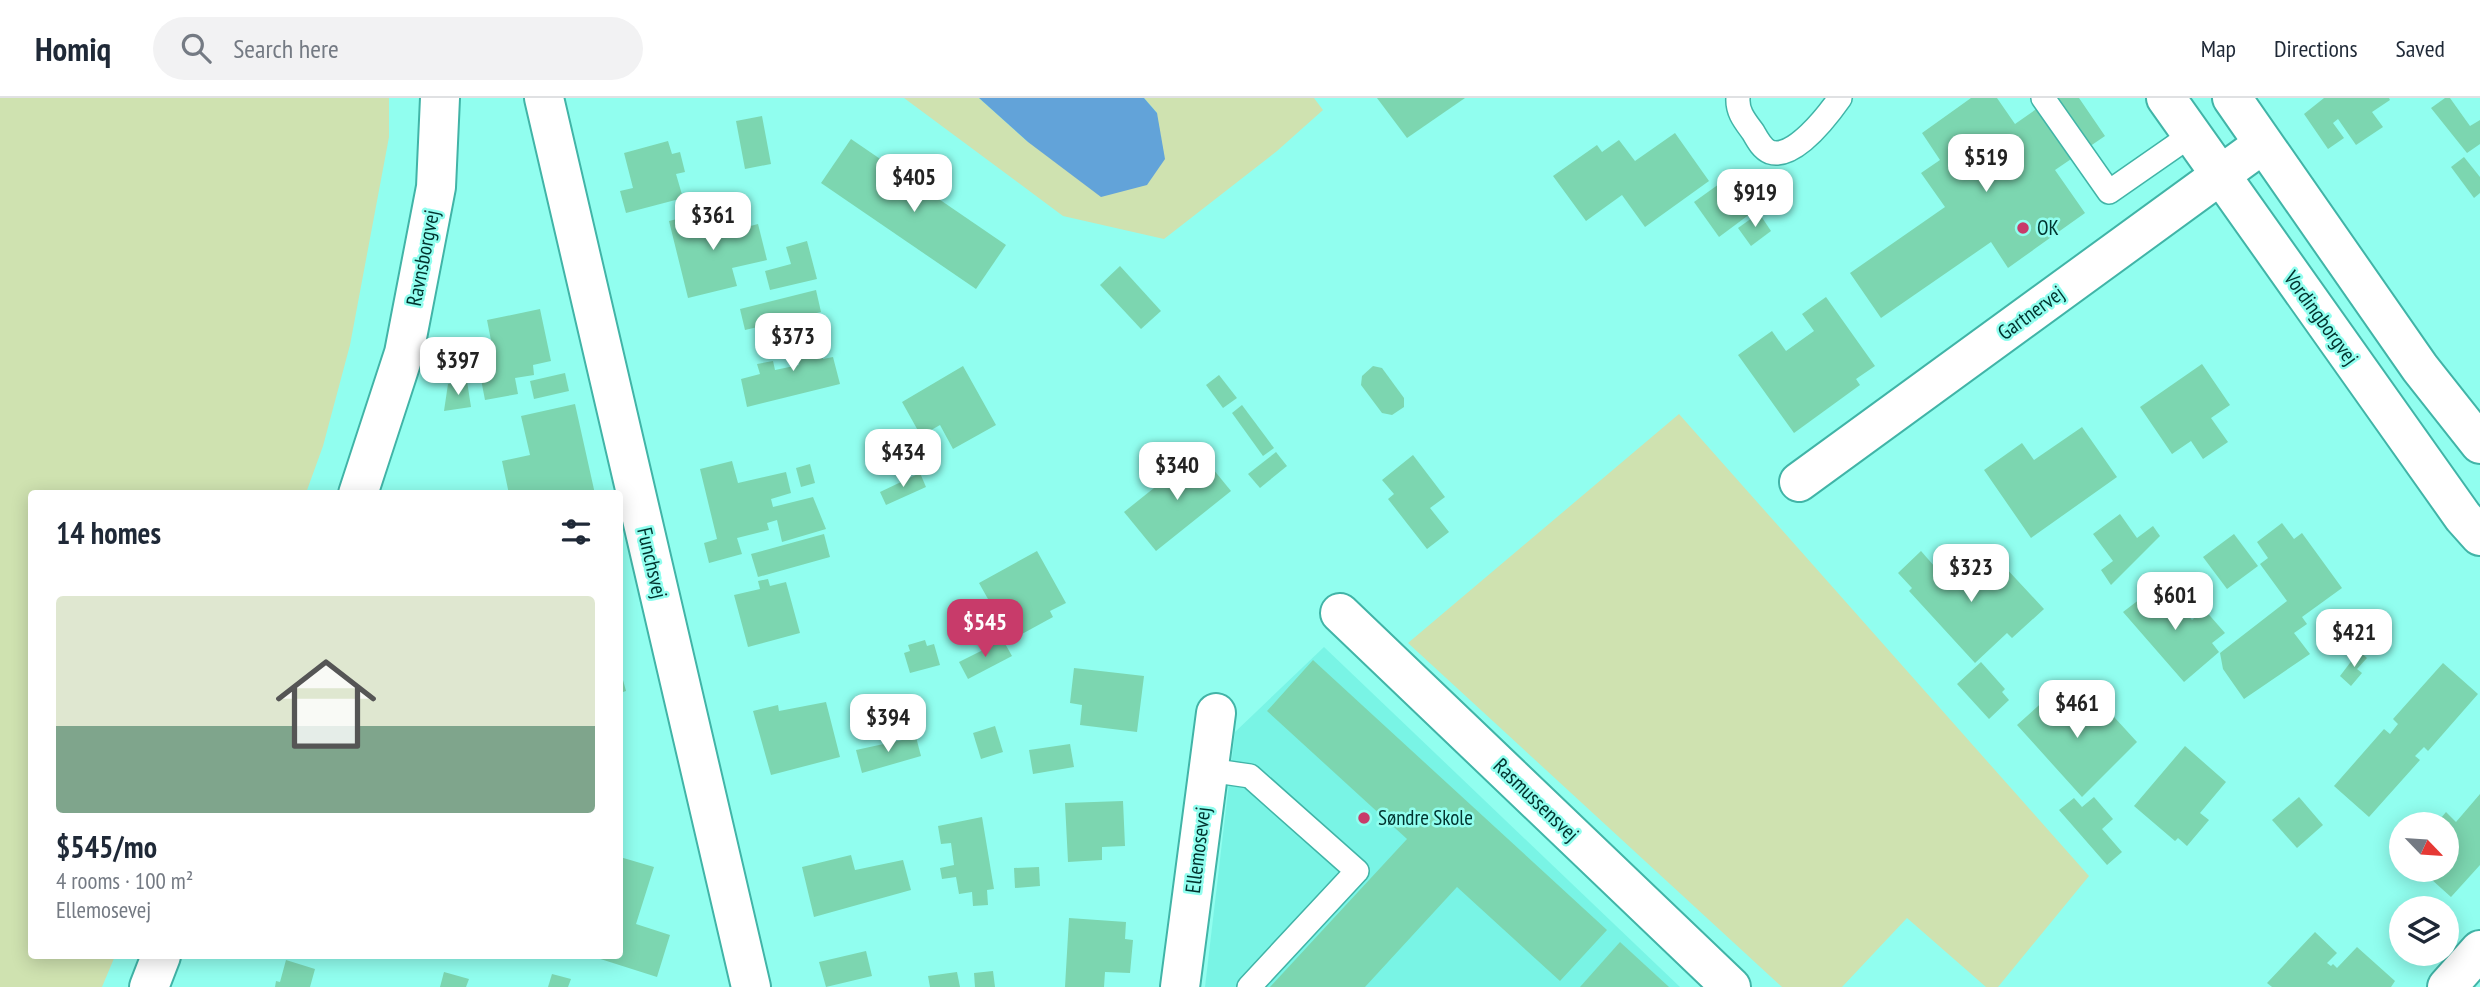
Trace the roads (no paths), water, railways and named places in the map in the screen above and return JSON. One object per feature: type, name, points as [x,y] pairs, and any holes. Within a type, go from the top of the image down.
[{"type":"street","name":"Ravnsborgvej","points":[[359,490],[404,353],[436,187],[440,98]]},
{"type":"street","name":"Funchsvej","points":[[544,98],[751,987]]},
{"type":"street","name":"Vordingborgvej","points":[[2166,98],[2463,517],[2480,536]]},
{"type":"street","points":[[2232,98],[2420,368],[2480,444]]},
{"type":"street","name":"Gartnervej","points":[[1800,482],[2263,144]]},
{"type":"street","name":"Rasmussensvej","points":[[1340,613],[1731,987]]},
{"type":"street","name":"Ellemosevej","points":[[1180,987],[1216,713]]},
{"type":"street","points":[[2447,987],[2480,950]]},
{"type":"street","points":[[149,987],[160,959]]},
{"type":"lane","points":[[1738,98],[1739,111],[1764,149],[1772,153],[1783,153],[1818,128],[1840,98]]},
{"type":"lane","points":[[2043,98],[2109,192],[2191,135]]},
{"type":"lane","points":[[1209,770],[1250,776],[1357,871],[1250,987]]},
{"type":"place","name":"OK","points":[[2023,228]]},
{"type":"place","name":"Søndre Skole","points":[[1364,818]]}]
